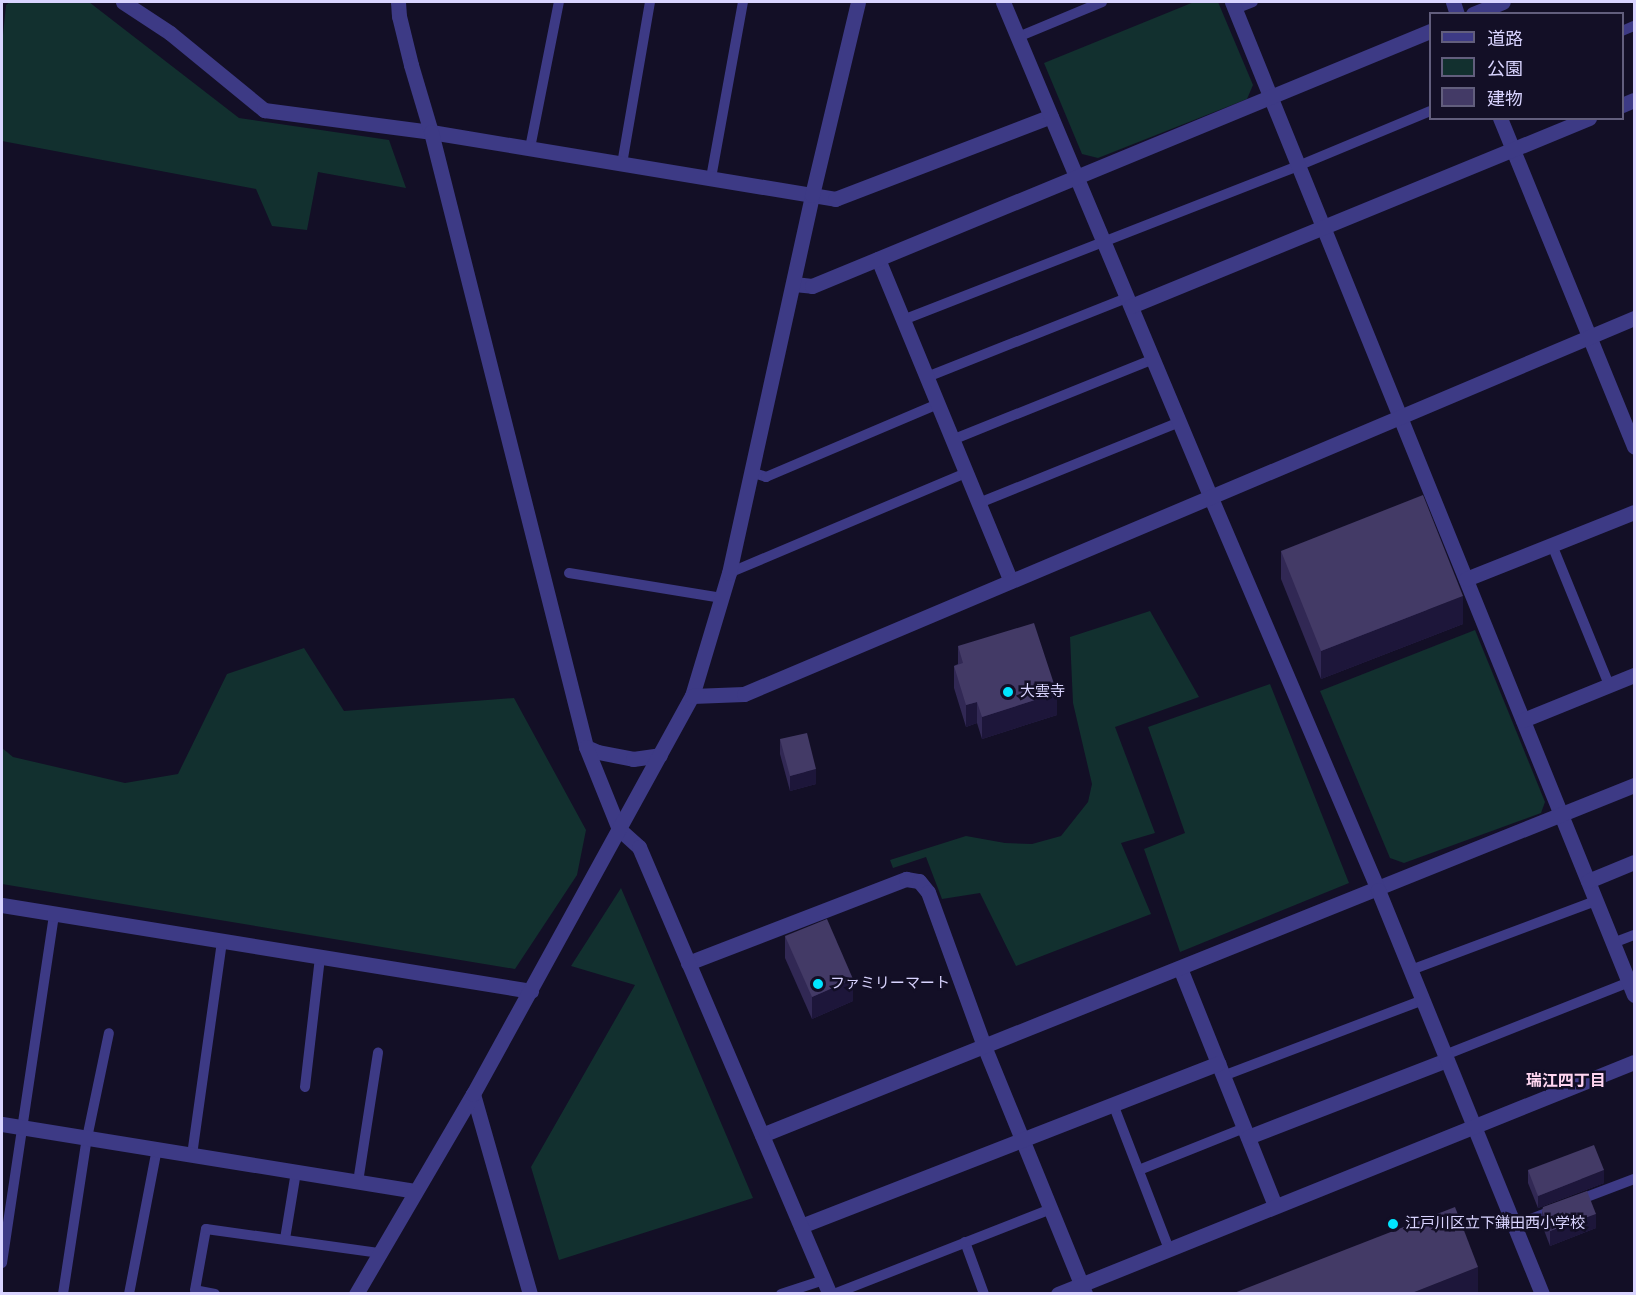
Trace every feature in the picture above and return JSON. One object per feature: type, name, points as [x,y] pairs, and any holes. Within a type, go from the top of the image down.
[{"type":"street","points":[[123,2],[170,33],[264,110],[431,132],[835,199],[1051,116]]},
{"type":"street","points":[[398,2],[399,16],[411,65],[431,132],[586,747],[619,829],[639,847],[829,1289]]},
{"type":"street","points":[[356,1293],[531,991],[692,696],[729,573],[812,195],[858,2]]},
{"type":"street","points":[[1003,2],[1378,890],[1542,1293]]},
{"type":"street","points":[[1478,12],[1503,2]]},
{"type":"street","points":[[1233,5],[1632,989]]},
{"type":"street","points":[[794,284],[812,286],[1429,32]]},
{"type":"street","points":[[1501,120],[1635,447]]},
{"type":"street","points":[[1129,302],[1323,227],[1584,120]]},
{"type":"street","points":[[878,259],[1011,580]]},
{"type":"street","points":[[692,696],[744,694],[1635,318]]},
{"type":"street","points":[[1466,579],[1635,512]]},
{"type":"street","points":[[1523,720],[1635,675]]},
{"type":"street","points":[[586,747],[598,753],[633,759],[660,755]]},
{"type":"street","points":[[762,1135],[1378,890],[1635,785]]},
{"type":"street","points":[[1588,881],[1635,862]]},
{"type":"street","points":[[688,963],[906,879],[919,881],[928,892],[984,1046],[1084,1289]]},
{"type":"street","points":[[2,905],[531,991]]},
{"type":"street","points":[[1180,968],[1275,1206]]},
{"type":"street","points":[[1246,1133],[1446,1057]]},
{"type":"street","points":[[1058,1293],[1084,1289],[1169,1249],[1635,1062]]},
{"type":"street","points":[[801,1226],[1113,1104],[1220,1069]]},
{"type":"street","points":[[473,1094],[530,1293]]},
{"type":"street","points":[[2,1124],[415,1191]]},
{"type":"lane","points":[[530,148],[559,2]]},
{"type":"lane","points":[[622,164],[650,2]]},
{"type":"lane","points":[[711,178],[743,2]]},
{"type":"lane","points":[[1018,37],[1102,2]]},
{"type":"lane","points":[[1233,5],[1253,2]]},
{"type":"lane","points":[[903,320],[1298,166],[1429,112]]},
{"type":"lane","points":[[927,377],[1129,302]]},
{"type":"lane","points":[[952,440],[1153,359]]},
{"type":"lane","points":[[751,472],[766,477],[938,404]]},
{"type":"lane","points":[[979,503],[1179,422]]},
{"type":"lane","points":[[729,573],[966,473]]},
{"type":"lane","points":[[1552,545],[1609,685]]},
{"type":"lane","points":[[569,573],[722,598]]},
{"type":"lane","points":[[1411,970],[1596,901]]},
{"type":"lane","points":[[2,1263],[54,914]]},
{"type":"lane","points":[[1613,943],[1635,935]]},
{"type":"lane","points":[[192,1155],[222,941]]},
{"type":"lane","points":[[304,1087],[320,957]]},
{"type":"lane","points":[[1446,1057],[1632,989]]},
{"type":"lane","points":[[1220,1069],[1423,999]]},
{"type":"lane","points":[[63,1293],[87,1138],[109,1033]]},
{"type":"lane","points":[[358,1182],[378,1053]]},
{"type":"lane","points":[[1113,1104],[1169,1249]]},
{"type":"lane","points":[[1139,1170],[1246,1133]]},
{"type":"lane","points":[[129,1293],[157,1149]]},
{"type":"lane","points":[[285,1239],[296,1172]]},
{"type":"lane","points":[[1515,1225],[1635,1179]]},
{"type":"lane","points":[[781,1293],[829,1289],[965,1242],[1051,1209]]},
{"type":"lane","points":[[215,1293],[195,1290],[206,1229],[378,1253]]},
{"type":"lane","points":[[965,1242],[984,1293]]},
{"type":"green space","points":[[10,2],[89,2],[239,118],[389,140],[406,188],[318,172],[307,230],[272,226],[256,189],[2,141],[2,45],[6,5]]},
{"type":"green space","points":[[1194,2],[1218,2],[1253,85],[1247,99],[1098,158],[1082,154],[1044,63]]},
{"type":"green space","points":[[1150,611],[1199,697],[1115,727],[1155,833],[1121,843],[1151,914],[1016,966],[980,893],[942,899],[926,857],[893,868],[890,860],[966,836],[1005,843],[1032,844],[1061,836],[1088,802],[1092,784],[1073,703],[1070,637]]},
{"type":"green space","points":[[1475,630],[1545,802],[1541,813],[1404,863],[1390,858],[1320,691]]},
{"type":"green space","points":[[304,648],[344,711],[514,698],[586,830],[577,875],[515,969],[2,884],[2,748],[13,757],[125,783],[178,774],[227,674]]},
{"type":"green space","points":[[1270,684],[1349,883],[1180,952],[1144,849],[1185,833],[1148,727]]},
{"type":"green space","points":[[621,888],[753,1198],[559,1260],[531,1167],[635,985],[571,966]]},
{"type":"building","points":[[1423,495],[1463,596],[1321,651],[1281,551]]},
{"type":"building","points":[[1034,623],[1057,693],[982,717],[977,702],[966,705],[954,666],[963,663],[958,646]]},
{"type":"building","points":[[807,733],[816,769],[790,776],[780,739]]},
{"type":"building","points":[[827,919],[853,979],[812,997],[785,936]]},
{"type":"building","points":[[1594,1145],[1604,1170],[1538,1196],[1528,1170]]},
{"type":"building","points":[[1587,1191],[1596,1214],[1550,1231],[1542,1211],[1543,1207]]},
{"type":"building","points":[[1455,1207],[1478,1267],[1412,1293],[1234,1293]]},
{"type":"place","name":"大雲寺","points":[[1008,692]]},
{"type":"place","name":"ファミリーマート","points":[[818,984]]},
{"type":"place","name":"江戸川区立下鎌田西小学校","points":[[1393,1224]]},
{"type":"district","name":"瑞江四丁目","points":[[1566,1081]]}]
